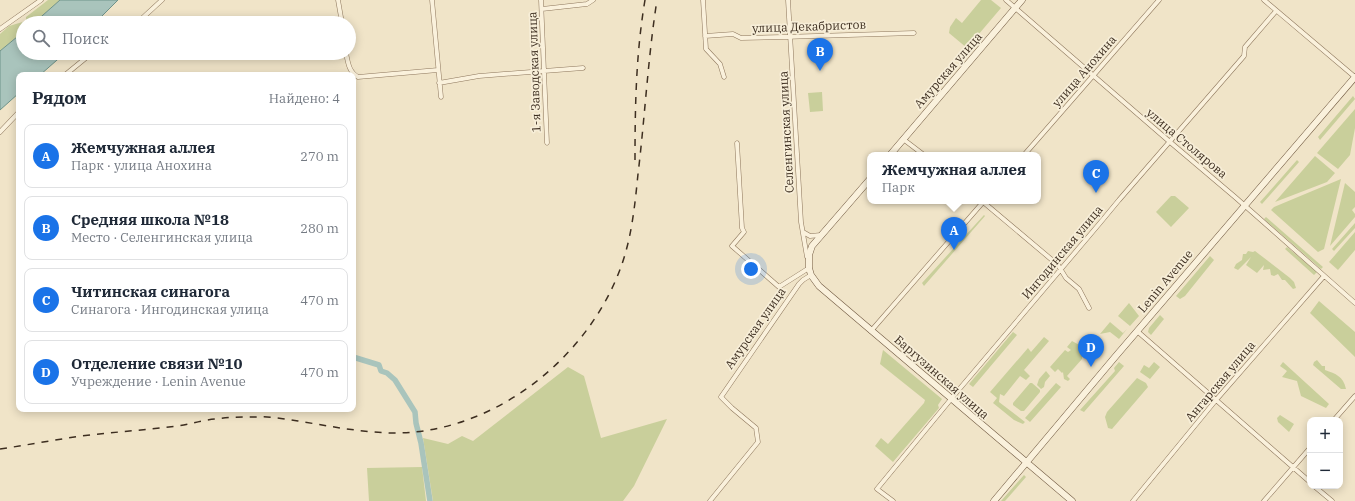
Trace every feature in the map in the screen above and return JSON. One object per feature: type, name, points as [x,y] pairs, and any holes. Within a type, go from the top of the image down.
[{"type":"main road","name":"Амурская улица","points":[[892,152],[1022,0]]},
{"type":"main road","name":"Lenin Avenue","points":[[994,501],[1137,331],[1355,77]]},
{"type":"main road","points":[[809,265],[812,246],[867,182]]},
{"type":"main road","name":"Баргузинская улица","points":[[809,265],[812,275],[819,286],[1072,501]]},
{"type":"street","points":[[18,16],[41,0]]},
{"type":"street","points":[[145,16],[162,0]]},
{"type":"street","points":[[338,0],[341,16]]},
{"type":"street","points":[[432,0],[441,97]]},
{"type":"street","name":"1-я Заводская улица","points":[[541,0],[547,143]]},
{"type":"street","points":[[542,9],[587,4],[592,0]]},
{"type":"street","points":[[703,0],[706,49],[720,64],[724,77]]},
{"type":"street","name":"Селенгинская улица","points":[[788,0],[801,222],[809,265]]},
{"type":"street","name":"улица Столярова","points":[[1006,0],[1355,303]]},
{"type":"street","name":"улица Анохина","points":[[1027,152],[1159,0]]},
{"type":"street","points":[[1264,0],[1355,77]]},
{"type":"street","name":"Ингодинская улица","points":[[893,501],[877,489],[1118,200],[1244,56],[1245,47],[1276,11]]},
{"type":"street","points":[[0,29],[16,18]]},
{"type":"street","name":"улица Декабристов","points":[[705,36],[733,34],[741,38],[914,33]]},
{"type":"street","points":[[69,72],[83,60]]},
{"type":"street","points":[[347,60],[352,72]]},
{"type":"street","points":[[439,83],[479,76],[583,68]]},
{"type":"street","points":[[356,76],[358,77],[438,70]]},
{"type":"street","points":[[0,132],[16,115]]},
{"type":"street","points":[[903,139],[920,152]]},
{"type":"street","points":[[737,143],[742,228],[744,232],[732,246],[779,287],[809,265]]},
{"type":"street","points":[[872,331],[980,204]]},
{"type":"street","points":[[987,204],[1058,265],[1066,278],[1078,289],[1089,308]]},
{"type":"street","points":[[803,232],[810,236],[821,235]]},
{"type":"street","name":"Амурская улица","points":[[710,501],[758,442],[756,428],[721,397],[799,284],[812,275]]},
{"type":"street","name":"Ангарская улица","points":[[1133,501],[1216,400],[1324,276]]},
{"type":"street","points":[[1137,331],[1307,480]]},
{"type":"street","points":[[1337,417],[1355,396]]},
{"type":"street","points":[[1264,501],[1307,452]]},
{"type":"street","points":[[1318,489],[1332,501]]},
{"type":"green space","points":[[48,0],[60,0],[42,16],[27,16]]},
{"type":"green space","points":[[981,0],[991,0],[1001,8],[967,48],[949,33],[950,27],[956,18],[962,23]]},
{"type":"green space","points":[[16,24],[16,38],[0,51],[0,34],[9,26]]},
{"type":"green space","points":[[822,92],[823,111],[810,112],[808,93]]},
{"type":"green space","points":[[1353,96],[1355,99],[1320,140],[1318,137]]},
{"type":"green space","points":[[1355,109],[1355,128],[1350,155],[1338,169],[1317,153]]},
{"type":"green space","points":[[1315,156],[1335,173],[1327,182],[1275,202]]},
{"type":"green space","points":[[1297,160],[1299,162],[1262,204],[1260,202]]},
{"type":"green space","points":[[1341,179],[1324,249],[1318,252],[1271,210],[1274,207]]},
{"type":"green space","points":[[1345,183],[1355,192],[1355,207],[1352,210],[1355,217],[1330,246]]},
{"type":"green space","points":[[1171,196],[1175,196],[1189,208],[1171,227],[1156,212]]},
{"type":"green space","points":[[984,215],[985,216],[924,286],[922,283]]},
{"type":"green space","points":[[1266,217],[1323,267],[1321,269],[1264,219]]},
{"type":"green space","points":[[1355,223],[1355,228],[1334,251],[1332,249]]},
{"type":"green space","points":[[1355,232],[1355,250],[1338,270],[1329,262]]},
{"type":"green space","points":[[1287,247],[1317,272],[1314,275],[1285,249]]},
{"type":"green space","points":[[1248,251],[1255,251],[1290,278],[1294,282],[1296,288],[1293,289],[1285,280],[1282,280],[1278,274],[1274,276],[1271,275],[1270,269],[1263,270],[1264,265],[1257,273],[1246,265],[1251,257],[1238,270],[1234,268],[1236,264],[1242,260],[1243,254],[1246,254]]},
{"type":"green space","points":[[1210,256],[1214,260],[1185,296],[1180,299],[1176,296]]},
{"type":"green space","points":[[1319,301],[1355,332],[1355,357],[1310,313]]},
{"type":"green space","points":[[1129,303],[1139,316],[1130,326],[1118,316]]},
{"type":"green space","points":[[1160,315],[1164,319],[1151,335],[1148,332],[1149,328]]},
{"type":"green space","points":[[1110,322],[1123,333],[1127,329],[1119,339],[1110,332],[1100,334]]},
{"type":"green space","points":[[1013,332],[1017,335],[973,387],[969,384]]},
{"type":"green space","points":[[1044,337],[1049,341],[1024,370],[1030,376],[1026,380],[1020,376],[1004,396],[1000,394],[999,402],[1025,422],[1023,424],[1014,420],[993,403],[997,398],[990,392],[1028,348],[1031,352]]},
{"type":"green space","points":[[1072,341],[1083,347],[1082,359],[1067,376],[1070,379],[1068,381],[1064,379],[1063,372],[1062,373],[1058,369],[1055,372],[1050,367],[1065,350],[1068,352],[1071,350],[1067,347]]},
{"type":"green space","points":[[883,350],[942,399],[938,405],[939,408],[893,462],[875,446],[881,438],[888,444],[925,400],[880,364]]},
{"type":"green space","points":[[1317,360],[1322,366],[1325,366],[1325,370],[1336,374],[1341,378],[1346,389],[1341,389],[1313,365]]},
{"type":"green space","points":[[1119,362],[1124,366],[1084,412],[1080,410],[1115,371],[1114,368]]},
{"type":"green space","points":[[1154,362],[1160,367],[1150,379],[1140,372],[1144,365],[1149,368]]},
{"type":"green space","points":[[1283,362],[1329,404],[1326,408],[1301,396],[1297,381],[1282,377],[1287,371],[1280,366]]},
{"type":"green space","points":[[568,367],[584,376],[601,438],[667,419],[634,486],[623,501],[433,501],[423,438],[448,444],[462,436],[473,441]]},
{"type":"green space","points":[[1046,371],[1050,376],[1045,382],[1044,387],[1041,389],[1037,385],[1039,379]]},
{"type":"green space","points":[[1137,378],[1146,383],[1148,387],[1112,429],[1108,428],[1105,417],[1107,412]]},
{"type":"green space","points":[[1030,383],[1040,390],[1040,392],[1024,411],[1021,411],[1013,405],[1013,403]]},
{"type":"green space","points":[[1056,383],[1061,387],[1030,422],[1025,418]]},
{"type":"green space","points":[[1280,415],[1294,424],[1289,432],[1278,422],[1277,418]]},
{"type":"green space","points":[[422,467],[426,501],[369,501],[367,468]]},
{"type":"green space","points":[[1024,475],[1026,477],[1005,501],[1001,501]]},
{"type":"water","points":[[60,0],[118,0],[102,16],[42,16]]},
{"type":"water","points":[[16,38],[16,60],[57,60],[43,72],[16,72],[16,96],[0,110],[0,51]]},
{"type":"waterway","points":[[356,358],[379,365],[381,371],[387,373],[395,380],[415,412],[430,501]]},
{"type":"railway","points":[[635,160],[637,80],[645,0]]},
{"type":"railway","points":[[0,449],[81,436],[178,426],[236,417],[271,417],[390,433],[428,430],[465,421],[500,405],[532,385],[561,360],[586,331],[607,299],[622,264],[631,231],[657,0]]},
{"type":"place","name":"Средняя школа №18","points":[[820,71]]},
{"type":"place","name":"Читинская синагога","points":[[1096,193]]},
{"type":"place","name":"Жемчужная аллея","points":[[954,250]]},
{"type":"place","name":"Отделение связи №10","points":[[1091,367]]}]
